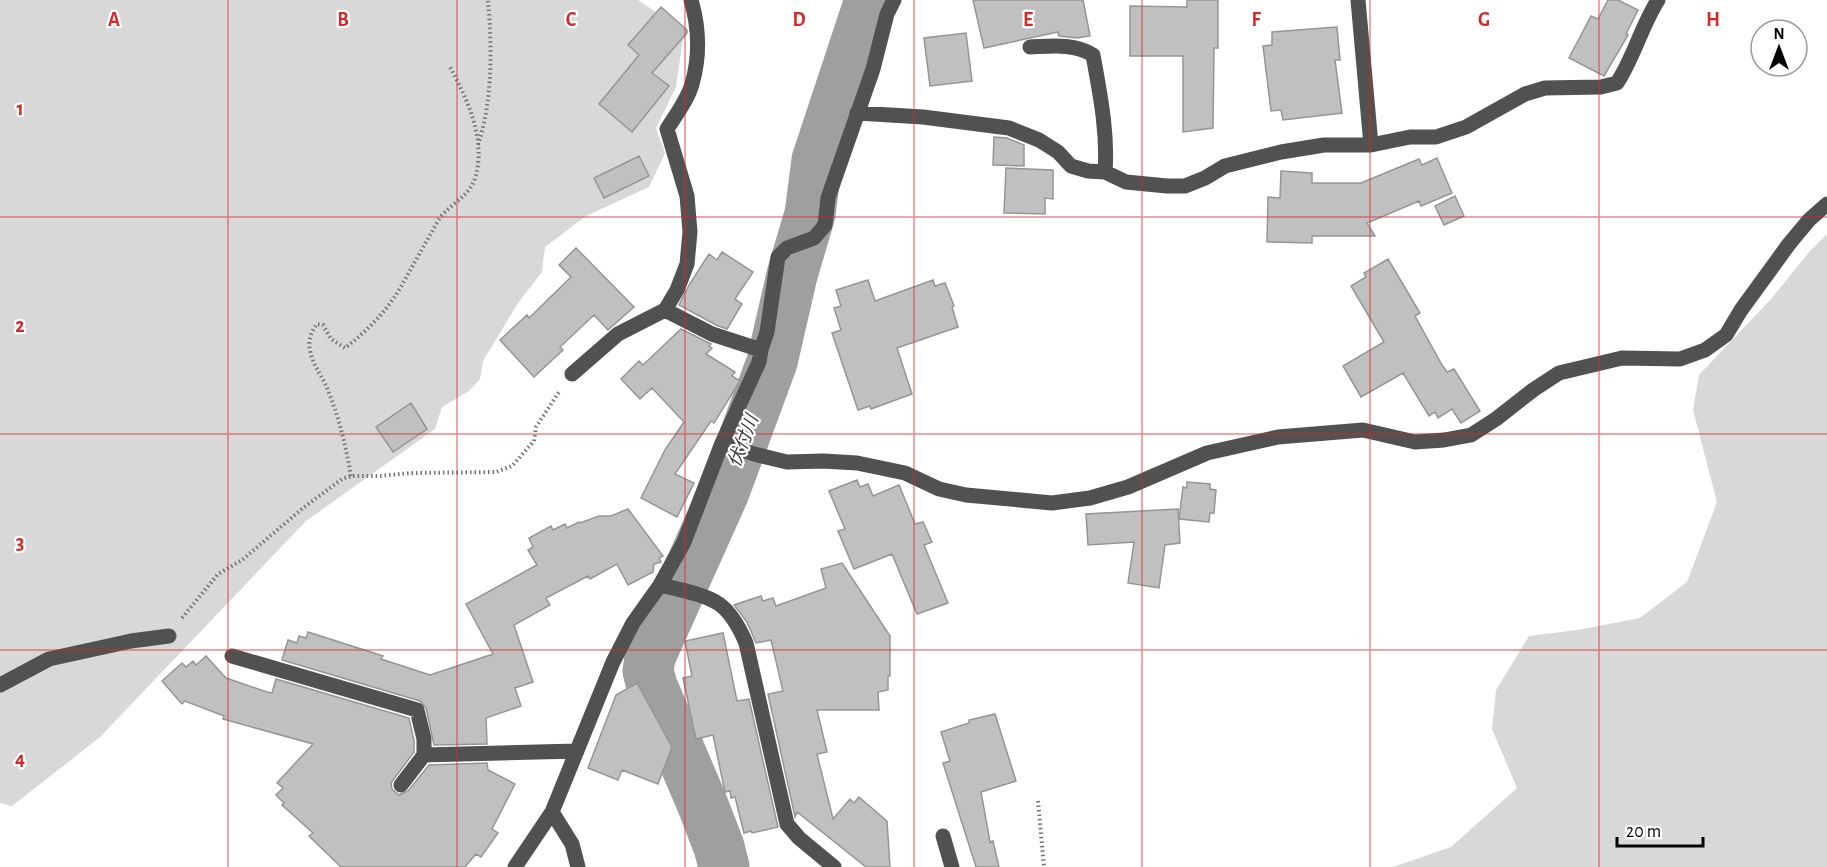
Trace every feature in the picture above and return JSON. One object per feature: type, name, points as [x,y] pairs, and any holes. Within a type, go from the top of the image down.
[{"type":"street","points":[[572,374],[618,334],[665,310],[677,290],[687,264],[690,232],[687,196],[667,129],[692,85],[698,33],[691,0]]},
{"type":"street","points":[[515,867],[552,812],[613,662],[633,623],[660,585],[684,542],[759,362],[767,332],[778,257],[787,248],[814,238],[825,225],[828,198],[873,69],[887,14],[894,0]]},
{"type":"street","points":[[1358,0],[1371,145]]},
{"type":"street","points":[[857,113],[942,118],[1009,128],[1049,146],[1071,166],[1088,171],[1105,172],[1126,182],[1185,186],[1225,166],[1281,152],[1324,145],[1371,145],[1410,137],[1436,137],[1466,127],[1525,94],[1545,88],[1601,87],[1617,83],[1634,55],[1645,21],[1658,0]]},
{"type":"street","points":[[1030,47],[1062,45],[1085,50],[1093,55],[1107,149],[1105,172]]},
{"type":"street","points":[[726,444],[787,462],[857,463],[905,473],[939,489],[966,495],[1052,503],[1090,498],[1128,487],[1207,453],[1278,437],[1362,430],[1414,442],[1471,435],[1559,373],[1622,358],[1680,359],[1705,350],[1726,335],[1741,310],[1789,244],[1809,220],[1827,204]]},
{"type":"street","points":[[665,310],[712,334],[761,350]]},
{"type":"street","points":[[660,585],[694,594],[719,604],[736,622],[747,643],[787,824],[799,838],[834,867]]},
{"type":"street","points":[[0,685],[49,659],[131,641],[170,636]]},
{"type":"street","points":[[232,656],[417,710],[424,755],[401,785]]},
{"type":"street","points":[[424,755],[577,751]]},
{"type":"street","points":[[552,812],[572,844],[578,867]]},
{"type":"street","points":[[943,836],[952,867]]},
{"type":"path","points":[[477,146],[485,122],[489,87],[492,43],[488,0]]},
{"type":"path","points":[[351,476],[345,438],[328,390],[315,368],[309,348],[311,332],[317,324],[323,325],[331,339],[345,348],[383,313],[402,285],[441,216],[462,199],[474,181],[478,163],[477,146],[467,98],[449,65]]},
{"type":"path","points":[[170,636],[202,591],[218,574],[242,560],[342,479],[351,476],[496,472],[512,466],[534,441],[536,427],[572,374]]},
{"type":"path","points":[[1038,801],[1044,867]]},
{"type":"shaded area","points":[[0,0],[638,0],[684,31],[676,87],[656,128],[665,153],[649,187],[586,216],[545,247],[542,272],[518,303],[483,361],[480,379],[469,391],[442,407],[435,429],[306,521],[100,737],[12,806],[0,803]]},
{"type":"shaded area","points":[[1827,234],[1827,867],[1393,867],[1451,847],[1517,788],[1492,729],[1496,690],[1529,636],[1640,618],[1687,582],[1717,502],[1693,410],[1699,375],[1771,299]]},
{"type":"building","points":[[973,0],[1083,0],[1090,36],[1077,38],[1059,36],[1058,32],[984,48]]},
{"type":"building","points":[[1187,0],[1218,0],[1218,48],[1214,48],[1213,128],[1183,132],[1183,56],[1130,56],[1130,6],[1187,7]]},
{"type":"building","points":[[1608,0],[1618,0],[1638,10],[1626,34],[1628,35],[1604,76],[1569,58],[1591,16],[1598,19]]},
{"type":"building","points":[[661,7],[687,30],[687,33],[652,73],[669,86],[632,132],[599,104],[639,55],[628,45]]},
{"type":"building","points":[[1337,27],[1340,60],[1335,60],[1342,113],[1283,120],[1281,110],[1271,111],[1263,46],[1272,45],[1272,32]]},
{"type":"building","points":[[966,33],[972,81],[930,86],[924,38]]},
{"type":"building","points":[[994,137],[1007,138],[1024,145],[1024,166],[993,165]]},
{"type":"building","points":[[639,156],[649,176],[604,198],[594,178]]},
{"type":"building","points":[[1437,158],[1452,193],[1421,206],[1419,201],[1367,223],[1375,236],[1312,236],[1312,243],[1267,242],[1268,197],[1280,198],[1281,171],[1312,173],[1312,183],[1361,183],[1419,159],[1422,165]]},
{"type":"building","points":[[1006,168],[1053,170],[1053,199],[1045,198],[1045,214],[1004,213]]},
{"type":"building","points":[[1455,196],[1464,216],[1444,225],[1435,206]]},
{"type":"building","points":[[576,248],[634,307],[608,330],[594,315],[560,347],[563,350],[534,377],[500,340],[527,315],[529,318],[571,277],[559,265]]},
{"type":"building","points":[[722,252],[753,272],[735,299],[742,304],[727,329],[679,305],[709,254],[717,260]]},
{"type":"building","points":[[1388,259],[1420,313],[1415,316],[1442,365],[1447,372],[1454,369],[1480,411],[1461,423],[1452,409],[1438,418],[1435,412],[1429,416],[1403,373],[1361,397],[1343,366],[1384,342],[1351,286],[1366,277],[1364,273]]},
{"type":"building","points":[[868,280],[875,301],[933,280],[935,286],[945,283],[954,306],[952,307],[958,327],[897,348],[912,394],[871,409],[870,406],[858,410],[832,333],[841,330],[834,308],[841,306],[836,290]]},
{"type":"building","points":[[681,329],[711,344],[709,346],[712,348],[706,354],[735,372],[732,376],[740,381],[714,423],[711,421],[675,474],[694,483],[677,517],[641,498],[665,450],[684,422],[652,388],[640,399],[621,379],[639,361],[643,365]]},
{"type":"building","points":[[411,403],[427,429],[393,452],[376,427]]},
{"type":"building","points":[[857,480],[860,487],[868,484],[873,496],[899,485],[915,524],[923,522],[932,542],[924,545],[948,603],[917,614],[892,554],[854,569],[838,531],[845,529],[829,491]]},
{"type":"building","points":[[1187,482],[1210,484],[1210,489],[1216,490],[1214,513],[1210,513],[1209,522],[1179,519],[1183,487],[1187,488]]},
{"type":"building","points":[[628,509],[663,556],[659,558],[661,562],[654,564],[653,572],[628,585],[617,564],[590,579],[588,576],[546,598],[550,605],[514,625],[533,682],[515,688],[521,706],[486,718],[487,744],[434,745],[426,708],[420,701],[282,660],[288,640],[297,643],[299,636],[306,638],[308,632],[383,656],[381,659],[430,675],[493,654],[466,604],[537,565],[528,550],[533,547],[529,538],[551,526],[553,530],[565,524],[567,528],[579,522],[599,516],[611,516]]},
{"type":"building","points":[[1178,509],[1180,543],[1165,545],[1159,588],[1128,583],[1134,542],[1088,545],[1086,514]]},
{"type":"building","points":[[842,563],[890,636],[890,676],[888,676],[888,690],[878,692],[879,710],[817,710],[827,752],[817,754],[833,819],[850,799],[854,803],[859,797],[887,821],[890,867],[866,867],[797,812],[795,817],[768,694],[783,691],[771,640],[756,643],[747,622],[734,605],[761,596],[763,601],[773,598],[776,606],[826,588],[821,569]]},
{"type":"building","points":[[723,633],[737,701],[749,699],[778,827],[752,833],[751,831],[744,833],[735,797],[731,798],[730,791],[725,792],[713,735],[696,739],[683,678],[692,676],[685,641]]},
{"type":"building","points":[[206,656],[226,678],[267,692],[272,693],[276,679],[409,718],[414,752],[391,783],[392,789],[399,795],[408,791],[429,765],[487,763],[488,770],[515,784],[492,829],[498,833],[481,857],[476,854],[465,867],[341,867],[309,836],[313,833],[282,805],[284,803],[276,795],[283,788],[277,783],[313,744],[223,719],[224,716],[185,701],[182,704],[162,681],[182,663],[186,667],[193,661],[196,665]]},
{"type":"building","points":[[637,683],[672,747],[658,784],[622,770],[618,780],[588,768],[616,695]]},
{"type":"building","points":[[995,714],[1016,781],[981,792],[990,842],[993,841],[999,867],[976,867],[943,763],[950,761],[941,732],[969,723],[969,720]]},
{"type":"waterway","name":"伏付川","points":[[724,867],[702,803],[652,686],[648,671],[650,657],[724,492],[772,362],[792,275],[810,214],[817,160],[870,0]]}]
